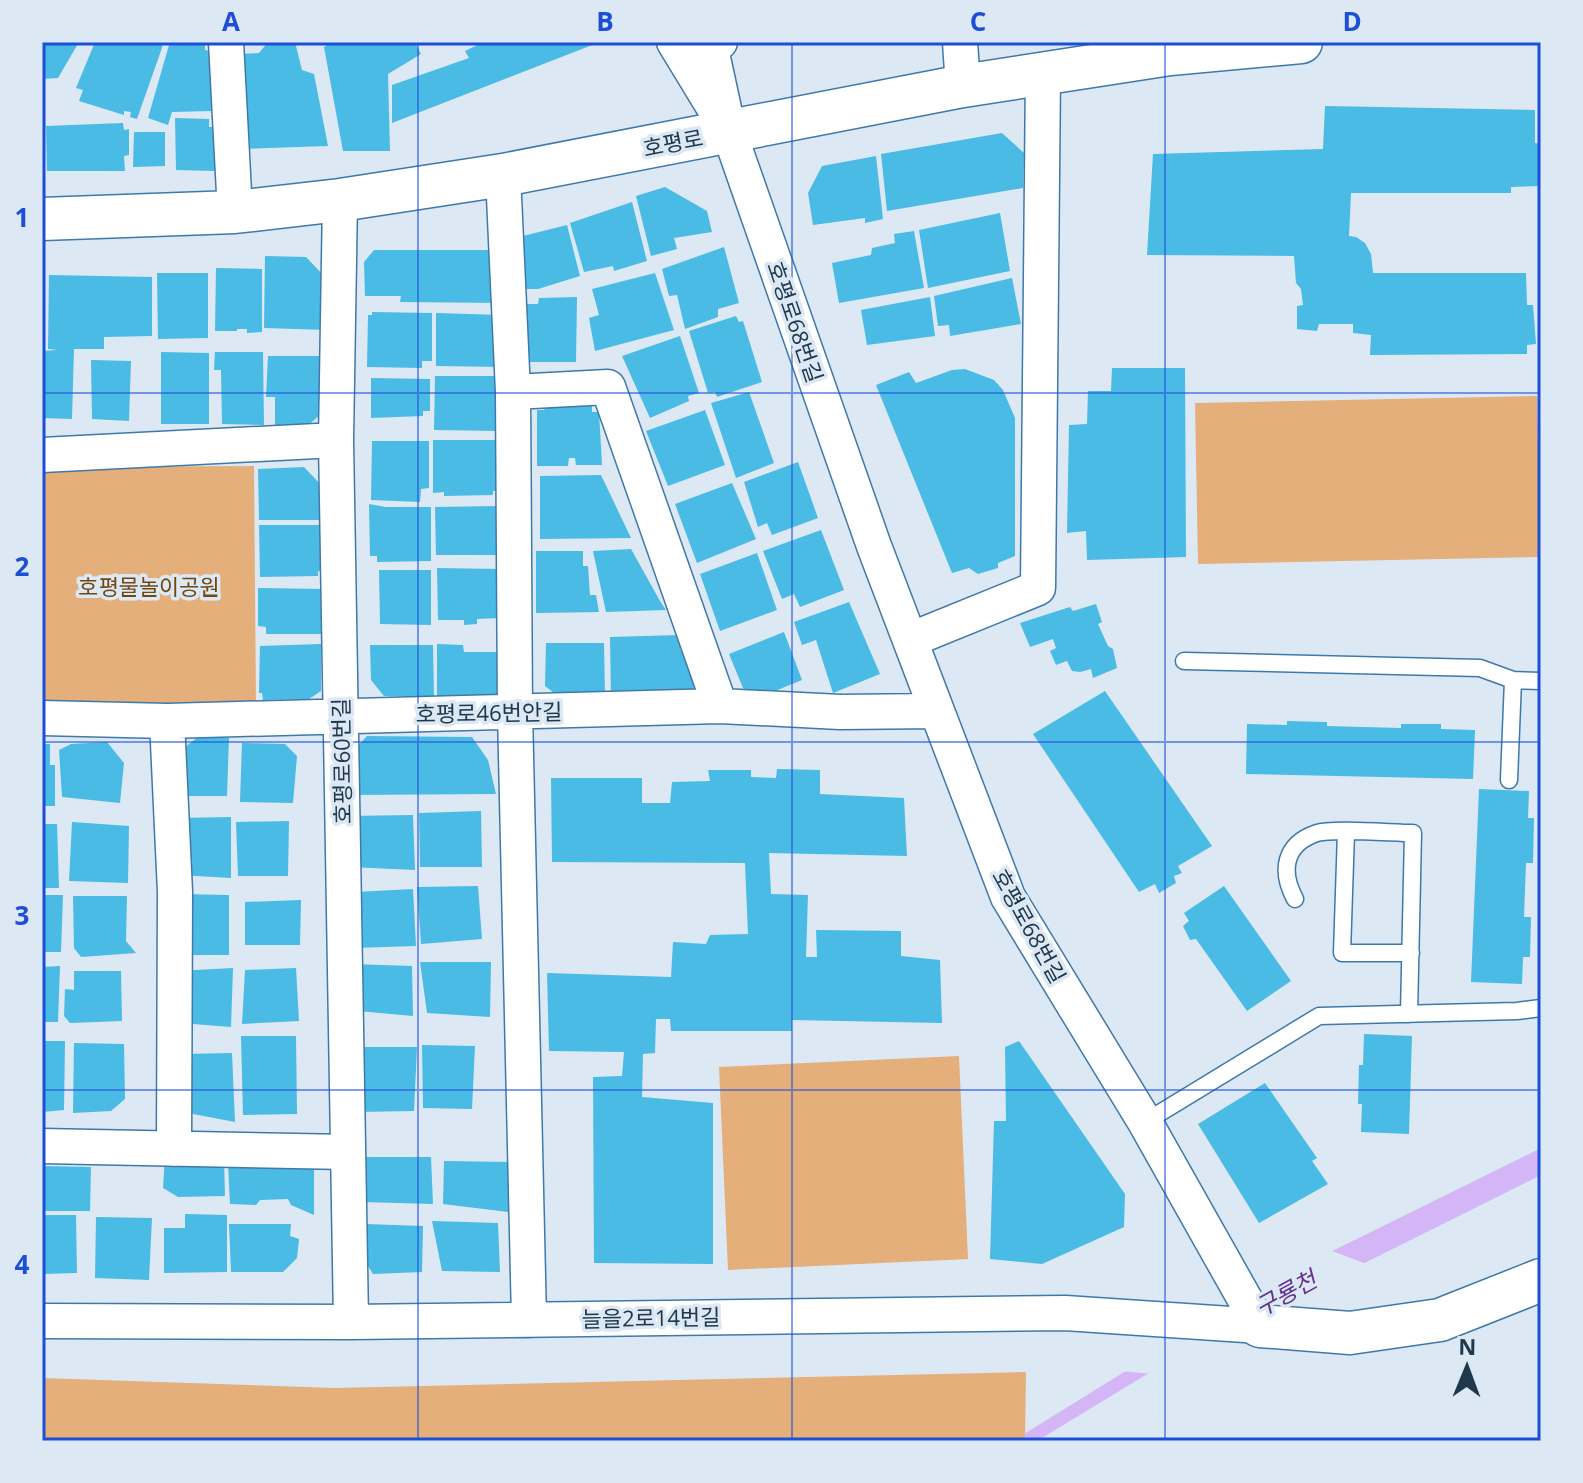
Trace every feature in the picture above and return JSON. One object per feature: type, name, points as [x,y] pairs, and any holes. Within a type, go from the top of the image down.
[{"type":"street","points":[[226,42],[235,212]]},
{"type":"street","points":[[674,42],[729,132]]},
{"type":"street","points":[[960,42],[963,86]]},
{"type":"street","name":"호평로","points":[[42,219],[235,212],[340,200],[503,175],[963,86],[1170,54],[1301,42]]},
{"type":"street","points":[[714,43],[729,132]]},
{"type":"street","points":[[910,640],[1038,588],[1043,73]]},
{"type":"street","name":"호평로68번길","points":[[729,132],[874,546],[1008,897],[1145,1122],[1232,1279],[1267,1327]]},
{"type":"street","points":[[503,175],[513,392],[515,712],[529,1320]]},
{"type":"street","name":"호평로60번길","points":[[340,200],[336,440],[351,1322]]},
{"type":"street","points":[[513,392],[608,387],[720,706]]},
{"type":"street","points":[[42,455],[336,440]]},
{"type":"street","name":"호평로46번안길","points":[[42,718],[167,721],[720,706],[840,712],[936,711]]},
{"type":"street","points":[[167,721],[175,892],[174,1149]]},
{"type":"street","points":[[42,1146],[348,1152]]},
{"type":"street","points":[[1267,1327],[1350,1333],[1440,1320],[1541,1280]]},
{"type":"street","name":"늘을2로14번길","points":[[42,1321],[351,1322],[1065,1313],[1267,1327]]},
{"type":"lane","points":[[1184,661],[1480,668],[1513,680],[1541,681]]},
{"type":"lane","points":[[1509,780],[1513,680]]},
{"type":"lane","points":[[1295,899],[1286,883],[1287,862],[1294,846],[1319,832],[1413,833],[1409,1014]]},
{"type":"lane","points":[[1346,832],[1342,953],[1411,953]]},
{"type":"lane","points":[[1145,1122],[1319,1016],[1541,1008]]},
{"type":"green space","points":[[1537,396],[1540,557],[1198,564],[1195,403]]},
{"type":"green space","name":"호평물놀이공원","points":[[254,466],[256,709],[42,707],[42,467]]},
{"type":"green space","points":[[959,1056],[968,1259],[728,1270],[719,1067]]},
{"type":"green space","points":[[1026,1372],[1025,1441],[42,1441],[42,1378],[335,1388]]},
{"type":"water","name":"구룡천","points":[[1541,1148],[1541,1175],[1172,1359],[1037,1441],[1027,1441],[1024,1434],[1302,1266]]},
{"type":"pier","points":[[1327,1249],[1369,1265],[1155,1374],[1118,1371],[1300,1263]]},
{"type":"building","points":[[42,42],[79,42],[58,78],[42,79]]},
{"type":"building","points":[[95,42],[151,42],[163,45],[137,119],[130,117],[131,112],[124,111],[124,115],[79,101],[83,90],[76,88]]},
{"type":"building","points":[[268,42],[295,42],[302,70],[314,74],[328,146],[243,149],[236,54],[259,53]]},
{"type":"building","points":[[333,42],[415,42],[421,54],[388,74],[390,151],[343,151],[324,47]]},
{"type":"building","points":[[484,42],[600,42],[392,123],[392,85],[469,58],[465,51]]},
{"type":"building","points":[[205,43],[205,50],[211,51],[212,111],[172,112],[168,125],[148,118],[169,45]]},
{"type":"building","points":[[1325,106],[1535,110],[1535,143],[1541,144],[1541,186],[1511,187],[1511,193],[1351,193],[1349,236],[1365,243],[1371,254],[1373,273],[1526,273],[1527,305],[1533,305],[1536,344],[1527,345],[1527,354],[1370,355],[1371,335],[1353,333],[1353,324],[1319,324],[1317,331],[1297,329],[1297,306],[1303,305],[1301,289],[1296,283],[1294,256],[1147,255],[1153,154],[1323,149]]},
{"type":"building","points":[[175,118],[209,119],[209,127],[215,127],[226,155],[214,171],[176,170]]},
{"type":"building","points":[[123,123],[124,130],[129,129],[129,155],[124,156],[125,171],[47,171],[46,126]]},
{"type":"building","points":[[134,132],[165,132],[165,166],[133,167]]},
{"type":"building","points":[[1002,133],[1024,153],[1023,188],[887,211],[881,154]]},
{"type":"building","points":[[876,156],[883,219],[865,223],[865,218],[813,225],[808,193],[822,166]]},
{"type":"building","points":[[665,187],[707,211],[712,232],[674,238],[677,249],[651,256],[636,196]]},
{"type":"building","points":[[632,202],[647,261],[614,271],[613,266],[584,272],[570,223]]},
{"type":"building","points":[[1000,213],[1010,271],[928,288],[919,230]]},
{"type":"building","points":[[567,225],[580,276],[538,289],[517,289],[515,238]]},
{"type":"building","points":[[914,231],[924,288],[839,303],[832,263],[871,255],[872,248],[895,243],[894,234]]},
{"type":"building","points":[[724,247],[739,303],[718,309],[718,317],[685,329],[677,295],[669,296],[662,269]]},
{"type":"building","points":[[374,250],[491,250],[503,303],[400,302],[401,296],[365,296],[364,262]]},
{"type":"building","points":[[265,256],[306,257],[327,279],[327,330],[264,328]]},
{"type":"building","points":[[216,268],[262,269],[262,332],[247,333],[247,329],[215,331]]},
{"type":"building","points":[[157,273],[208,273],[208,338],[158,339]]},
{"type":"building","points":[[655,273],[674,330],[595,351],[589,318],[599,315],[592,289]]},
{"type":"building","points":[[49,275],[152,277],[152,336],[104,337],[104,349],[74,349],[72,419],[42,418],[42,351],[58,350],[48,349]]},
{"type":"building","points":[[1012,278],[1021,324],[950,336],[949,325],[938,326],[934,296]]},
{"type":"building","points":[[577,297],[576,362],[517,362],[517,304],[538,304],[539,298]]},
{"type":"building","points":[[930,297],[935,336],[867,345],[861,310]]},
{"type":"building","points":[[372,312],[432,313],[432,361],[422,361],[422,368],[367,367],[368,315]]},
{"type":"building","points":[[436,313],[501,315],[501,367],[436,366]]},
{"type":"building","points":[[736,316],[739,322],[743,321],[762,382],[717,397],[715,392],[708,393],[689,331]]},
{"type":"building","points":[[680,336],[699,393],[688,396],[689,401],[650,418],[622,356]]},
{"type":"building","points":[[161,352],[209,353],[209,424],[161,424]]},
{"type":"building","points":[[215,352],[263,352],[264,425],[222,424],[221,370],[214,370]]},
{"type":"building","points":[[268,356],[320,356],[320,415],[307,426],[275,426],[275,397],[266,397]]},
{"type":"building","points":[[91,360],[131,361],[129,421],[92,419]]},
{"type":"building","points":[[1112,368],[1185,368],[1186,557],[1087,560],[1086,531],[1067,533],[1069,425],[1087,424],[1088,391],[1111,391]]},
{"type":"building","points":[[965,369],[994,380],[1003,390],[1015,418],[1015,556],[998,563],[998,568],[978,574],[969,568],[952,573],[876,385],[909,372],[916,383],[952,370]]},
{"type":"building","points":[[435,376],[501,376],[500,431],[434,430]]},
{"type":"building","points":[[371,378],[430,379],[430,411],[423,411],[423,416],[371,418]]},
{"type":"building","points":[[749,392],[774,463],[736,478],[711,403]]},
{"type":"building","points":[[546,406],[592,406],[592,412],[599,412],[602,465],[576,465],[575,458],[569,458],[568,466],[537,466],[537,410],[544,410]]},
{"type":"building","points":[[705,410],[725,465],[668,486],[646,431]]},
{"type":"building","points":[[433,440],[497,440],[497,491],[493,491],[493,495],[444,496],[444,492],[433,493]]},
{"type":"building","points":[[372,441],[429,441],[429,488],[421,489],[420,502],[371,500]]},
{"type":"building","points":[[798,462],[818,518],[772,535],[767,523],[758,527],[744,482]]},
{"type":"building","points":[[304,467],[325,489],[324,520],[259,520],[258,469]]},
{"type":"building","points":[[601,475],[631,538],[540,539],[540,476]]},
{"type":"building","points":[[732,483],[756,539],[697,563],[675,504]]},
{"type":"building","points":[[369,504],[431,507],[431,561],[377,562],[377,556],[370,556]]},
{"type":"building","points":[[499,506],[499,555],[436,555],[435,507]]},
{"type":"building","points":[[259,525],[323,525],[324,572],[318,571],[318,576],[260,577]]},
{"type":"building","points":[[821,530],[844,590],[800,607],[794,594],[782,599],[763,551]]},
{"type":"building","points":[[631,549],[666,610],[606,612],[593,551]]},
{"type":"building","points":[[536,551],[583,551],[583,566],[588,566],[590,595],[596,595],[599,612],[536,613]]},
{"type":"building","points":[[757,553],[777,610],[720,631],[700,574]]},
{"type":"building","points":[[437,568],[499,569],[500,618],[477,619],[477,624],[464,625],[464,620],[438,620]]},
{"type":"building","points":[[379,570],[431,570],[431,625],[380,624]]},
{"type":"building","points":[[258,588],[324,589],[324,634],[266,634],[266,627],[258,626]]},
{"type":"building","points":[[849,602],[880,674],[833,693],[816,640],[802,645],[794,622]]},
{"type":"building","points":[[1096,604],[1102,622],[1098,624],[1108,646],[1113,649],[1117,668],[1093,678],[1091,669],[1072,671],[1067,661],[1056,665],[1050,651],[1056,648],[1053,639],[1030,647],[1020,623],[1070,607],[1073,611]]},
{"type":"building","points":[[784,632],[802,680],[760,697],[743,688],[729,654]]},
{"type":"building","points":[[680,635],[680,650],[685,650],[697,682],[687,698],[611,699],[610,637]]},
{"type":"building","points":[[546,643],[604,643],[605,697],[558,696],[545,686]]},
{"type":"building","points":[[321,644],[321,691],[309,699],[263,700],[262,693],[259,693],[260,646]]},
{"type":"building","points":[[437,644],[463,645],[464,652],[503,652],[504,687],[492,699],[437,700]]},
{"type":"building","points":[[370,645],[433,645],[434,697],[384,696],[371,680]]},
{"type":"building","points":[[1105,691],[1212,846],[1178,866],[1182,873],[1174,876],[1176,883],[1159,893],[1155,884],[1139,892],[1033,734]]},
{"type":"building","points":[[1287,721],[1327,722],[1327,726],[1401,728],[1401,724],[1441,724],[1441,729],[1475,730],[1473,779],[1246,774],[1247,724],[1287,725]]},
{"type":"building","points":[[367,736],[472,737],[488,760],[496,794],[349,795],[350,754]]},
{"type":"building","points":[[198,737],[229,738],[227,796],[179,796],[176,754]]},
{"type":"building","points":[[107,742],[124,763],[120,803],[62,797],[59,750],[71,744]]},
{"type":"building","points":[[242,743],[285,744],[297,756],[293,803],[240,802]]},
{"type":"building","points":[[42,744],[50,744],[50,765],[55,765],[55,806],[42,806]]},
{"type":"building","points":[[777,769],[820,770],[820,794],[904,798],[907,856],[769,853],[771,894],[808,895],[806,957],[817,957],[816,930],[901,931],[901,956],[940,960],[942,1023],[792,1020],[792,1031],[671,1031],[670,1019],[656,1019],[655,1053],[643,1054],[642,1097],[713,1103],[713,1264],[594,1263],[593,1077],[622,1076],[624,1052],[549,1051],[547,973],[671,977],[673,942],[706,944],[710,935],[748,934],[745,863],[552,862],[551,778],[642,778],[642,803],[670,803],[672,782],[710,781],[708,770],[751,770],[751,777],[776,778]]},
{"type":"building","points":[[1479,789],[1529,791],[1528,818],[1534,818],[1533,863],[1526,863],[1524,917],[1531,917],[1530,957],[1523,957],[1522,984],[1471,982]]},
{"type":"building","points":[[481,811],[482,867],[420,867],[419,813]]},
{"type":"building","points":[[413,815],[415,870],[350,867],[346,816]]},
{"type":"building","points":[[231,817],[231,878],[180,875],[177,818]]},
{"type":"building","points":[[289,821],[288,876],[238,876],[236,822]]},
{"type":"building","points":[[72,822],[129,826],[128,883],[69,881]]},
{"type":"building","points":[[42,824],[57,824],[59,888],[42,888]]},
{"type":"building","points":[[478,886],[482,939],[421,944],[417,887]]},
{"type":"building","points":[[1224,886],[1291,981],[1247,1011],[1196,939],[1190,940],[1183,926],[1189,921],[1184,913]]},
{"type":"building","points":[[413,889],[416,946],[355,948],[356,892]]},
{"type":"building","points":[[179,894],[229,895],[229,955],[182,955]]},
{"type":"building","points":[[42,895],[63,895],[61,952],[42,952]]},
{"type":"building","points":[[73,896],[127,896],[126,941],[136,953],[81,957],[74,948]]},
{"type":"building","points":[[301,900],[300,945],[245,945],[245,902]]},
{"type":"building","points":[[420,962],[491,962],[490,1017],[427,1013]]},
{"type":"building","points":[[351,964],[412,966],[413,1016],[358,1011]]},
{"type":"building","points":[[60,966],[58,1022],[42,1022],[42,967]]},
{"type":"building","points":[[233,968],[231,1027],[180,1023],[178,971]]},
{"type":"building","points":[[296,968],[299,1021],[242,1024],[245,970]]},
{"type":"building","points":[[74,971],[121,971],[122,1021],[70,1023],[64,1016],[65,989],[74,990]]},
{"type":"building","points":[[1364,1034],[1412,1036],[1409,1134],[1361,1132],[1359,1065],[1363,1065]]},
{"type":"building","points":[[241,1036],[296,1036],[297,1114],[243,1115]]},
{"type":"building","points":[[42,1041],[65,1041],[64,1110],[42,1112]]},
{"type":"building","points":[[1019,1041],[1125,1194],[1124,1227],[1042,1264],[990,1259],[994,1121],[1006,1121],[1005,1047]]},
{"type":"building","points":[[74,1043],[124,1044],[125,1099],[111,1111],[73,1113]]},
{"type":"building","points":[[422,1045],[475,1046],[472,1109],[423,1108]]},
{"type":"building","points":[[355,1047],[417,1047],[414,1111],[357,1112]]},
{"type":"building","points":[[232,1053],[235,1122],[193,1114],[178,1100],[184,1054]]},
{"type":"building","points":[[1265,1083],[1317,1158],[1312,1161],[1328,1184],[1259,1223],[1198,1124]]},
{"type":"building","points":[[165,1157],[224,1158],[225,1196],[178,1197],[163,1188]]},
{"type":"building","points":[[361,1157],[431,1157],[433,1204],[362,1202]]},
{"type":"building","points":[[297,1160],[302,1169],[314,1166],[314,1215],[291,1205],[288,1199],[260,1200],[256,1205],[230,1204],[228,1163]]},
{"type":"building","points":[[444,1161],[511,1162],[517,1213],[443,1204]]},
{"type":"building","points":[[42,1166],[91,1167],[90,1211],[42,1211]]},
{"type":"building","points":[[185,1214],[227,1215],[227,1272],[164,1273],[164,1228],[185,1228]]},
{"type":"building","points":[[42,1215],[76,1215],[77,1273],[42,1274]]},
{"type":"building","points":[[96,1217],[152,1218],[149,1280],[95,1278]]},
{"type":"building","points":[[432,1221],[498,1223],[500,1272],[442,1271]]},
{"type":"building","points":[[229,1224],[291,1224],[290,1236],[299,1239],[297,1258],[283,1272],[231,1272]]},
{"type":"building","points":[[366,1224],[423,1226],[422,1272],[373,1274],[362,1256]]}]
